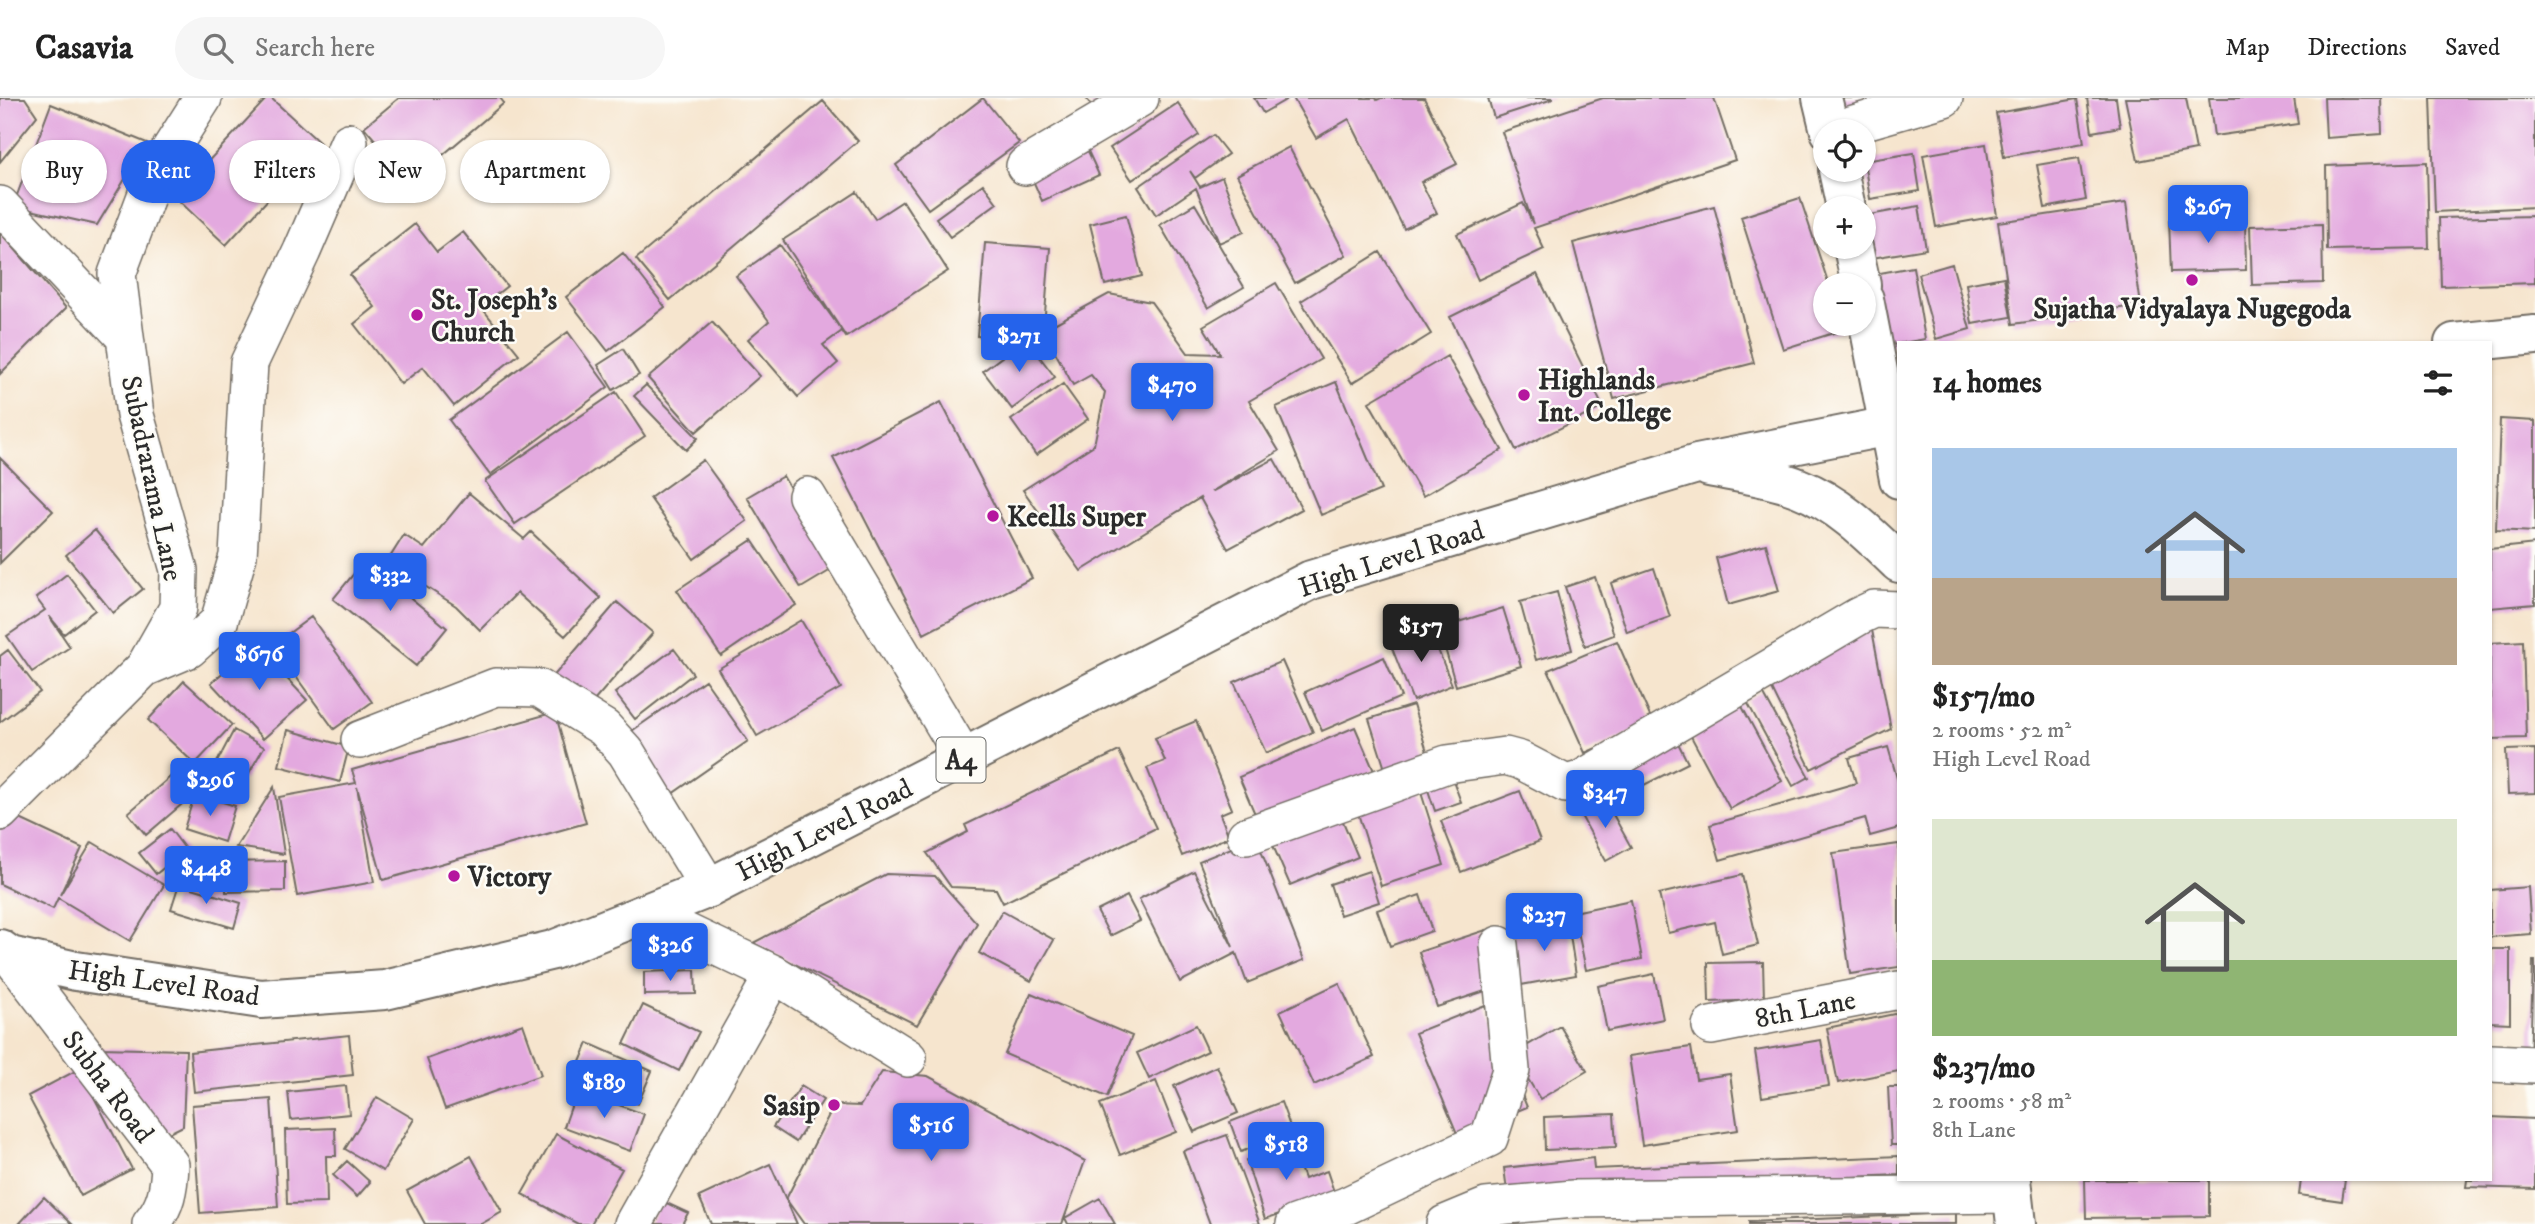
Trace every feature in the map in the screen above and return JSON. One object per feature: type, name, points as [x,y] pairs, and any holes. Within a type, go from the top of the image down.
[{"type":"main road","points":[[1822,98],[1827,119]]},
{"type":"main road","points":[[2474,341],[2535,335]]},
{"type":"main road","points":[[1873,336],[1894,424],[1897,457]]},
{"type":"main road","name":"High Level Road","points":[[5,952],[76,971],[261,999],[385,990],[553,950],[709,888],[1311,580],[1697,464],[1894,424]]},
{"type":"main road","points":[[1697,464],[1798,488],[1832,505],[1865,530],[1897,561]]},
{"type":"street","name":"Subadrarama Lane","points":[[0,812],[144,668],[178,608],[178,570],[135,415],[117,274],[154,175],[203,98]]},
{"type":"street","points":[[1025,166],[1140,98]]},
{"type":"street","points":[[1871,119],[1944,98]]},
{"type":"street","points":[[144,668],[189,649],[219,622],[239,556],[249,363],[302,251],[349,142]]},
{"type":"street","points":[[0,205],[125,337]]},
{"type":"street","points":[[807,495],[964,758]]},
{"type":"street","points":[[1246,836],[1447,764],[1505,755],[1566,784],[1580,780],[1859,616],[1874,609],[1897,610]]},
{"type":"street","points":[[360,740],[496,687],[539,688],[604,729],[626,752],[709,888]]},
{"type":"street","points":[[646,912],[774,974],[908,1058]]},
{"type":"street","points":[[1295,1224],[1346,1206],[1489,1138],[1511,1070],[1499,945]]},
{"type":"street","name":"Subha Road","points":[[5,952],[170,1165],[169,1189],[159,1214],[151,1224]]},
{"type":"street","points":[[633,1224],[774,974]]},
{"type":"street","name":"8th Lane","points":[[1711,1026],[1897,990]]},
{"type":"street","points":[[2492,1063],[2535,1065]]},
{"type":"street","points":[[1445,1224],[1486,1207],[1573,1199],[2013,1199]]},
{"type":"building","points":[[0,98],[25,98],[37,116],[0,162]]},
{"type":"building","points":[[267,98],[271,98],[317,140],[229,140],[229,203],[265,203],[226,245],[181,203],[215,203],[215,154]]},
{"type":"building","points":[[399,98],[500,98],[504,103],[446,152],[446,140],[375,140],[364,127]]},
{"type":"building","points":[[983,98],[1019,143],[928,209],[896,165]]},
{"type":"building","points":[[1086,98],[1116,98],[1096,112]]},
{"type":"building","points":[[1254,98],[1289,98],[1263,113]]},
{"type":"building","points":[[1293,98],[1424,98],[1457,164],[1421,182],[1437,213],[1404,229],[1349,119],[1316,138]]},
{"type":"building","points":[[1488,98],[1553,98],[1553,99],[1494,118]]},
{"type":"building","points":[[1603,98],[1714,98],[1735,160],[1534,228],[1544,249],[1478,280],[1457,234],[1523,203],[1533,224],[1502,132]]},
{"type":"building","points":[[1824,98],[1905,98],[1828,116]]},
{"type":"building","points":[[2087,98],[2116,98],[2120,127],[2092,132]]},
{"type":"building","points":[[2125,98],[2186,98],[2196,150],[2138,161]]},
{"type":"building","points":[[2209,98],[2294,98],[2298,124],[2214,136]]},
{"type":"building","points":[[2324,98],[2381,98],[2382,134],[2326,138]]},
{"type":"building","points":[[2431,98],[2535,98],[2535,207],[2435,212]]},
{"type":"building","points":[[2077,99],[2084,143],[2004,157],[1996,113]]},
{"type":"building","points":[[823,101],[858,141],[670,300],[636,259]]},
{"type":"building","points":[[1178,103],[1199,135],[1132,180],[1110,148]]},
{"type":"building","points":[[51,104],[140,140],[121,140],[121,186],[97,225],[13,206],[21,185],[21,203],[107,203],[107,140],[38,140]]},
{"type":"building","points":[[1213,135],[1228,154],[1195,178],[1190,171],[1200,187],[1222,177],[1244,232],[1219,243],[1196,188],[1156,215],[1138,187]]},
{"type":"building","points":[[1986,144],[1997,216],[1936,227],[1923,155]]},
{"type":"building","points":[[1289,147],[1346,255],[1295,283],[1237,175]]},
{"type":"building","points":[[1088,151],[1099,175],[1042,201],[1031,176]]},
{"type":"building","points":[[1914,153],[1920,191],[1876,198],[1870,196],[1867,182],[1876,182],[1876,159]]},
{"type":"building","points":[[2079,158],[2086,200],[2045,208],[2037,165]]},
{"type":"building","points":[[2427,162],[2429,248],[2327,250],[2326,166]]},
{"type":"building","points":[[983,184],[997,203],[950,237],[936,218]]},
{"type":"building","points":[[857,192],[875,219],[903,201],[948,271],[846,337],[783,240]]},
{"type":"building","points":[[1800,198],[1813,237],[1813,259],[1820,259],[1825,273],[1813,273],[1813,336],[1824,336],[1783,349],[1741,217]]},
{"type":"building","points":[[2126,203],[2141,305],[2013,324],[1998,222]]},
{"type":"building","points":[[1195,204],[1244,287],[1208,308],[1160,225]]},
{"type":"building","points":[[1714,206],[1754,363],[1614,399],[1573,243]]},
{"type":"building","points":[[1919,206],[1926,249],[1876,257],[1876,214]]},
{"type":"building","points":[[1126,215],[1142,276],[1105,285],[1090,224]]},
{"type":"building","points":[[2535,216],[2535,283],[2441,286],[2439,218]]},
{"type":"building","points":[[2245,218],[2246,270],[2171,272],[2169,220]]},
{"type":"building","points":[[415,224],[437,252],[463,232],[507,286],[481,307],[519,354],[454,406],[423,367],[401,384],[354,324],[375,307],[350,275]]},
{"type":"building","points":[[2322,224],[2323,283],[2252,285],[2250,226]]},
{"type":"building","points":[[0,232],[66,308],[0,374]]},
{"type":"building","points":[[985,243],[1050,248],[1043,340],[977,336]]},
{"type":"building","points":[[780,245],[842,331],[823,345],[838,363],[798,397],[748,339],[769,321],[736,276]]},
{"type":"building","points":[[1380,252],[1431,334],[1352,383],[1301,301]]},
{"type":"building","points":[[623,253],[665,307],[608,351],[566,297]]},
{"type":"building","points":[[1952,264],[1970,329],[1936,339],[1918,274]]},
{"type":"building","points":[[1913,267],[1925,339],[1897,341],[1897,344],[1881,347],[1876,317],[1876,274]]},
{"type":"building","points":[[1537,274],[1603,407],[1516,450],[1450,317]]},
{"type":"building","points":[[2004,277],[2011,317],[1972,324],[1966,284]]},
{"type":"building","points":[[1276,283],[1321,359],[1249,401],[1279,451],[1211,492],[1274,459],[1302,509],[1228,549],[1200,498],[1081,571],[1023,490],[1094,445],[1105,392],[1091,375],[1073,385],[1043,330],[1109,294],[1151,302],[1188,353],[1220,354],[1203,326]]},
{"type":"building","points":[[712,322],[760,376],[696,432],[648,378]]},
{"type":"building","points":[[568,332],[608,387],[490,475],[449,420]]},
{"type":"building","points":[[1026,339],[1055,377],[1012,409],[983,371]]},
{"type":"building","points":[[623,349],[639,375],[613,390],[598,365]]},
{"type":"building","points":[[1447,356],[1502,450],[1423,496],[1369,402]]},
{"type":"building","points":[[1336,382],[1381,490],[1321,515],[1276,407]]},
{"type":"building","points":[[1063,384],[1088,419],[1036,455],[1011,420]]},
{"type":"building","points":[[646,385],[698,438],[686,450],[634,396]]},
{"type":"building","points":[[616,392],[645,436],[515,524],[485,481]]},
{"type":"building","points":[[941,402],[1032,578],[924,634],[833,458]]},
{"type":"building","points":[[2500,419],[2535,421],[2535,532],[2496,530]]},
{"type":"building","points":[[0,458],[53,511],[0,563]]},
{"type":"building","points":[[703,460],[747,521],[694,559],[650,498]]},
{"type":"building","points":[[783,476],[836,567],[801,588],[747,497]]},
{"type":"building","points":[[469,493],[524,539],[531,532],[601,598],[565,636],[517,593],[480,630],[456,606],[387,562],[404,535],[424,548]]},
{"type":"building","points":[[95,530],[143,589],[113,613],[66,555]]},
{"type":"building","points":[[752,540],[796,605],[721,656],[677,590]]},
{"type":"building","points":[[1766,544],[1779,591],[1728,605],[1716,558]]},
{"type":"building","points":[[2535,544],[2535,604],[2492,608],[2492,549]]},
{"type":"building","points":[[365,560],[447,628],[416,666],[333,599]]},
{"type":"building","points":[[1654,568],[1670,617],[1627,632],[1611,583]]},
{"type":"building","points":[[67,574],[95,610],[64,634],[49,616],[70,647],[32,672],[7,636],[45,610],[36,598]]},
{"type":"building","points":[[1595,577],[1614,635],[1585,646],[1565,587]]},
{"type":"building","points":[[1557,592],[1572,650],[1536,660],[1520,602]]},
{"type":"building","points":[[617,602],[653,633],[587,709],[551,679]]},
{"type":"building","points":[[1503,608],[1521,666],[1456,686],[1439,628]]},
{"type":"building","points":[[311,617],[372,702],[334,729],[273,645]]},
{"type":"building","points":[[801,620],[841,688],[757,736],[718,669]]},
{"type":"building","points":[[1429,627],[1452,685],[1413,701],[1390,643]]},
{"type":"building","points":[[1872,630],[1891,729],[1811,769],[1768,681]]},
{"type":"building","points":[[1617,641],[1653,723],[1585,753],[1548,670]]},
{"type":"building","points":[[2523,641],[2526,738],[2492,739],[2492,643]]},
{"type":"building","points":[[255,644],[307,700],[263,739],[211,683]]},
{"type":"building","points":[[674,649],[693,674],[635,719],[615,693]]},
{"type":"building","points":[[8,650],[40,692],[0,722],[0,656]]},
{"type":"building","points":[[1384,657],[1401,697],[1322,731],[1305,692]]},
{"type":"building","points":[[1282,661],[1313,732],[1266,753],[1234,682]]},
{"type":"building","points":[[705,680],[748,741],[669,796],[626,735]]},
{"type":"building","points":[[184,681],[232,725],[195,764],[148,720]]},
{"type":"building","points":[[1762,691],[1809,777],[1793,786],[1746,700]]},
{"type":"building","points":[[1738,699],[1782,781],[1730,809],[1686,727]]},
{"type":"building","points":[[1413,705],[1429,758],[1386,772],[1369,719]]},
{"type":"building","points":[[555,712],[586,823],[383,880],[357,787],[374,882],[297,896],[279,797],[356,783],[352,770]]},
{"type":"building","points":[[1196,721],[1232,809],[1220,814],[1229,837],[1182,856],[1147,768],[1165,761],[1155,738]]},
{"type":"building","points":[[1355,727],[1374,771],[1258,821],[1239,777]]},
{"type":"building","points":[[234,730],[264,747],[245,780],[216,764]]},
{"type":"building","points":[[288,730],[349,747],[340,782],[279,766]]},
{"type":"building","points":[[1676,739],[1688,763],[1616,799],[1603,776]]},
{"type":"building","points":[[1888,747],[1897,778],[1897,829],[1870,836],[1865,818],[1720,860],[1710,825],[1856,783],[1849,758]]},
{"type":"building","points":[[2535,749],[2535,793],[2508,794],[2506,750]]},
{"type":"building","points":[[1119,751],[1156,828],[1003,903],[996,889],[951,887],[927,853],[968,832],[965,825]]},
{"type":"building","points":[[176,772],[195,793],[146,835],[128,813]]},
{"type":"building","points":[[1451,775],[1461,802],[1435,811],[1426,784]]},
{"type":"building","points":[[1418,783],[1444,865],[1381,886],[1355,804]]},
{"type":"building","points":[[274,787],[284,854],[236,847]]},
{"type":"building","points":[[1520,791],[1540,841],[1461,872],[1441,821]]},
{"type":"building","points":[[195,793],[235,806],[224,842],[184,829]]},
{"type":"building","points":[[1605,800],[1631,847],[1606,861],[1580,814]]},
{"type":"building","points":[[1336,805],[1358,857],[1290,885],[1268,834]]},
{"type":"building","points":[[5,812],[82,848],[60,895],[92,842],[164,885],[130,941],[58,898],[53,909],[0,884],[0,823]]},
{"type":"building","points":[[170,829],[186,850],[156,874],[139,853]]},
{"type":"building","points":[[1256,838],[1304,960],[1247,983],[1236,953],[1180,982],[1139,899],[1194,871],[1233,947],[1199,861]]},
{"type":"building","points":[[1897,844],[1897,967],[1850,974],[1833,853]]},
{"type":"building","points":[[285,861],[285,891],[226,892],[226,862]]},
{"type":"building","points":[[1369,871],[1379,902],[1340,915],[1330,884]]},
{"type":"building","points":[[886,874],[935,876],[977,923],[917,1025],[753,943]]},
{"type":"building","points":[[1742,875],[1758,945],[1722,954],[1715,922],[1668,933],[1659,894]]},
{"type":"building","points":[[179,884],[241,903],[234,928],[171,909]]},
{"type":"building","points":[[2528,887],[2531,934],[2492,937],[2492,890]]},
{"type":"building","points":[[1420,895],[1432,931],[1390,946],[1377,910]]},
{"type":"building","points":[[1127,896],[1140,921],[1110,936],[1097,911]]},
{"type":"building","points":[[1631,900],[1642,959],[1586,970],[1574,912]]},
{"type":"building","points":[[1002,911],[1054,940],[1031,981],[979,953]]},
{"type":"building","points":[[1568,922],[1576,975],[1521,985],[1511,931]]},
{"type":"building","points":[[1486,930],[1503,985],[1437,1007],[1419,952]]},
{"type":"building","points":[[2492,949],[2510,949],[2510,1023],[2492,1022]]},
{"type":"building","points":[[2533,961],[2535,1064],[2530,1064]]},
{"type":"building","points":[[1763,962],[1764,1000],[1709,1002],[1708,963]]},
{"type":"building","points":[[695,970],[696,994],[644,995],[644,972]]},
{"type":"building","points":[[1654,974],[1663,1019],[1607,1031],[1598,986]]},
{"type":"building","points":[[1339,983],[1374,1057],[1314,1085],[1280,1011]]},
{"type":"building","points":[[1031,993],[1132,1036],[1107,1097],[1005,1054]]},
{"type":"building","points":[[643,1005],[699,1032],[679,1071],[624,1044]]},
{"type":"building","points":[[1485,1005],[1527,1107],[1458,1136],[1415,1033]]},
{"type":"building","points":[[1897,1013],[1897,1071],[1838,1083],[1827,1028]]},
{"type":"building","points":[[523,1024],[541,1075],[445,1109],[427,1059]]},
{"type":"building","points":[[1196,1025],[1208,1051],[1149,1079],[1137,1053]]},
{"type":"building","points":[[1560,1026],[1587,1071],[1540,1099],[1513,1054]]},
{"type":"building","points":[[349,1035],[353,1075],[194,1092],[190,1052]]},
{"type":"building","points":[[1821,1040],[1829,1086],[1762,1097],[1755,1051]]},
{"type":"building","points":[[588,1043],[652,1071],[638,1104],[574,1076]]},
{"type":"building","points":[[1691,1047],[1696,1079],[1730,1074],[1738,1130],[1642,1145],[1629,1056]]},
{"type":"building","points":[[99,1048],[186,1050],[183,1126],[165,1135]]},
{"type":"building","points":[[1217,1066],[1238,1113],[1194,1132],[1174,1086]]},
{"type":"building","points":[[79,1069],[132,1169],[81,1196],[28,1096]]},
{"type":"building","points":[[882,1072],[928,1076],[1085,1161],[1062,1224],[804,1224],[786,1199],[834,1105],[860,1106]]},
{"type":"building","points":[[1156,1081],[1176,1132],[1120,1155],[1100,1104]]},
{"type":"building","points":[[346,1086],[349,1114],[291,1120],[288,1092]]},
{"type":"building","points":[[801,1086],[823,1100],[796,1142],[773,1127]]},
{"type":"building","points":[[1888,1087],[1897,1087],[1897,1145],[1891,1145]]},
{"type":"building","points":[[577,1090],[644,1114],[630,1151],[564,1127]]},
{"type":"building","points":[[377,1097],[414,1119],[383,1171],[345,1149]]},
{"type":"building","points":[[271,1099],[278,1207],[200,1213],[192,1105]]},
{"type":"building","points":[[1281,1102],[1292,1132],[1241,1152],[1230,1122]]},
{"type":"building","points":[[1614,1114],[1616,1147],[1545,1150],[1544,1117]]},
{"type":"building","points":[[2492,1117],[2535,1119],[2535,1189],[2466,1187],[2467,1181],[2492,1181]]},
{"type":"building","points":[[335,1128],[336,1156],[326,1156],[327,1203],[287,1204],[285,1130]]},
{"type":"building","points":[[556,1134],[622,1169],[591,1224],[578,1224],[522,1194]]},
{"type":"building","points":[[1227,1135],[1260,1224],[1210,1224],[1183,1151]]},
{"type":"building","points":[[1292,1144],[1304,1179],[1327,1171],[1335,1195],[1265,1219],[1246,1160]]},
{"type":"building","points":[[471,1156],[502,1212],[481,1224],[425,1224],[407,1191]]},
{"type":"building","points":[[1897,1156],[1897,1175],[1590,1188],[1508,1198],[1504,1168],[1593,1158],[1594,1169]]},
{"type":"building","points":[[347,1161],[370,1182],[357,1197],[333,1175]]},
{"type":"building","points":[[770,1164],[797,1224],[711,1224],[699,1197]]},
{"type":"building","points":[[2085,1181],[2209,1181],[2209,1216],[2086,1218]]},
{"type":"building","points":[[2301,1181],[2345,1181],[2342,1201],[2299,1195]]},
{"type":"building","points":[[44,1197],[72,1224],[19,1224]]},
{"type":"building","points":[[1100,1198],[1115,1224],[1068,1224],[1065,1218]]},
{"type":"building","points":[[660,1200],[688,1213],[682,1224],[649,1224]]},
{"type":"building","points":[[1956,1213],[1956,1224],[1749,1224],[1749,1222]]},
{"type":"place","name":"Sujatha Vidyalaya Nugegoda","points":[[2192,280]]},
{"type":"place","name":"St. Joseph's Church","points":[[417,315]]},
{"type":"place","name":"Highlands Int. College","points":[[1524,395]]},
{"type":"place","name":"Keells Super","points":[[993,516]]},
{"type":"place","name":"Victory","points":[[454,876]]},
{"type":"place","name":"Sasip","points":[[834,1105]]}]
